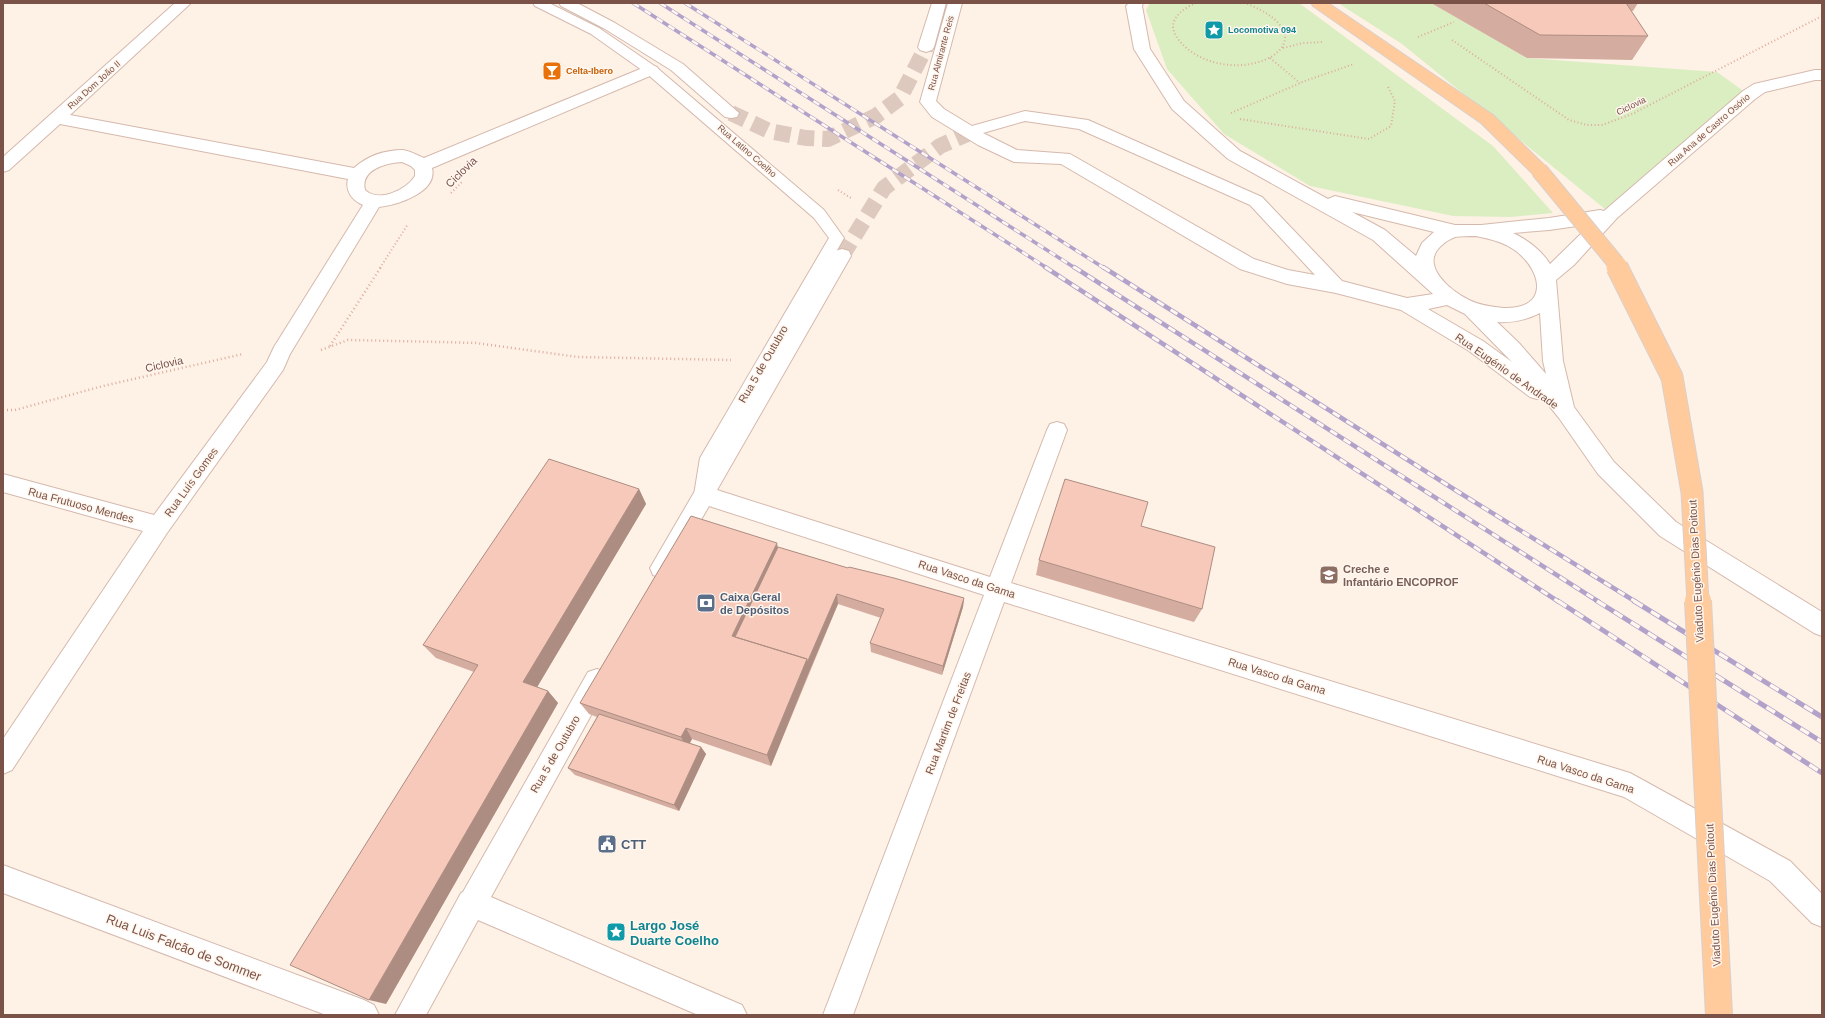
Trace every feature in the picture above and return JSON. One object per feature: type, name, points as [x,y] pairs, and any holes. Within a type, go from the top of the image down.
[{"type":"main road","name":"Viaduto Eugénio Dias Poitout","points":[[1318,3],[1487,119],[1539,170],[1615,262],[1672,377],[1692,492],[1719,1015]]},
{"type":"street","name":"Rua Dom João II","points":[[3,166],[184,3]]},
{"type":"street","name":"Rua Latino Coelho","points":[[566,3],[610,26],[677,67],[731,113]]},
{"type":"street","name":"Rua Almirante Reis","points":[[926,46],[939,3]]},
{"type":"street","name":"Rua Almirante Reis","points":[[955,3],[928,102],[938,113],[984,141],[1014,156],[1064,158],[1248,264],[1287,277],[1336,286]]},
{"type":"street","points":[[1136,3],[1134,6],[1142,49],[1178,105],[1234,155],[1304,195],[1379,235],[1450,298],[1472,309],[1497,315],[1520,314],[1538,306],[1548,285],[1539,260],[1521,246],[1500,235],[1476,230]]},
{"type":"street","points":[[422,165],[652,70]]},
{"type":"street","name":"Rua Ana de Castro Osório","points":[[1548,285],[1567,260],[1611,214],[1749,95],[1760,88],[1814,74],[1822,75]]},
{"type":"street","points":[[978,129],[1025,116],[1082,124],[1256,201],[1336,286],[1406,305],[1450,298]]},
{"type":"street","points":[[56,118],[358,175]]},
{"type":"street","points":[[404,156],[415,159],[422,165],[424,173],[421,182],[414,190],[402,197],[388,201],[374,202],[363,198],[356,192],[354,184],[358,175],[366,167],[377,160],[404,156]]},
{"type":"street","points":[[1304,195],[1455,231],[1549,224],[1611,214]]},
{"type":"street","name":"Rua Luís Gomes","points":[[3,761],[159,526],[276,365],[281,352],[374,202]]},
{"type":"street","points":[[1433,282],[1425,266],[1427,250],[1437,238],[1455,231]]},
{"type":"street","name":"Rua 5 de Outubro","points":[[652,585],[839,247]]},
{"type":"street","name":"Rua Eugénio de Andrade","points":[[1548,285],[1553,361],[1566,412]]},
{"type":"street","name":"Rua Eugénio de Andrade","points":[[1406,305],[1476,346],[1566,412]]},
{"type":"street","name":"Rua Eugénio de Andrade","points":[[1472,309],[1512,348],[1566,412],[1606,468],[1668,528],[1822,625]]},
{"type":"street","name":"Rua Martim de Freitas","points":[[838,1015],[1057,430]]},
{"type":"street","name":"Rua Frutuoso Mendes","points":[[3,483],[159,526]]},
{"type":"street","name":"Rua Vasco da Gama","points":[[703,495],[998,590],[1630,786],[1780,871],[1822,913]]},
{"type":"street","name":"Rua 5 de Outubro","points":[[410,1015],[471,903],[608,661]]},
{"type":"street","name":"Rua Luis Falcão de Sommer","points":[[3,879],[364,1015]]},
{"type":"street","points":[[471,903],[732,1015]]},
{"type":"lane","name":"Rua Latino Coelho","points":[[539,3],[594,31],[652,70],[819,214],[839,247]]},
{"type":"lane","name":"Rua 5 de Outubro","points":[[703,495],[709,458],[764,363],[839,247]]},
{"type":"path","points":[[1196,3],[1190,5],[1179,13],[1173,22],[1173,32],[1179,43],[1190,52],[1205,60],[1242,66],[1259,63],[1270,58],[1283,48],[1294,44]]},
{"type":"path","points":[[1245,3],[1257,7],[1272,15],[1282,26],[1285,37],[1283,48]]},
{"type":"path","name":"Ciclovia","points":[[1452,40],[1569,120],[1599,126],[1611,123],[1632,114],[1822,16]]},
{"type":"path","points":[[1416,38],[1454,22]]},
{"type":"path","points":[[1270,58],[1300,83]]},
{"type":"path","points":[[1202,126],[1300,83],[1356,63]]},
{"type":"path","points":[[1224,116],[1369,139],[1391,126],[1395,101],[1386,83]]},
{"type":"path","name":"Ciclovia","points":[[450,194],[466,178]]},
{"type":"path","points":[[329,347],[408,223],[414,221]]},
{"type":"path","name":"Ciclovia","points":[[3,410],[15,410],[103,386],[262,350],[307,355],[348,340],[476,343],[578,357],[724,360],[764,363]]},
{"type":"green space","points":[[1150,3],[1299,3],[1493,146],[1553,213],[1511,217],[1453,216],[1310,186],[1224,134],[1167,69],[1146,10]]},
{"type":"green space","points":[[1338,3],[1431,3],[1527,58],[1717,72],[1749,95],[1611,214],[1402,44]]},
{"type":"building","points":[[1484,3],[1626,3],[1648,36],[1540,35]]},
{"type":"building","points":[[549,459],[639,489],[523,682],[548,691],[369,1000],[290,965],[478,665],[423,645]]},
{"type":"building","points":[[1065,479],[1148,502],[1141,526],[1215,547],[1202,609],[1039,560]]},
{"type":"building","name":"Caixa Geral de Depósitos","points":[[691,516],[777,543],[732,636],[807,659],[767,755],[686,728],[681,737],[580,703]]},
{"type":"building","points":[[778,547],[848,568],[894,578],[964,598],[943,666],[870,643],[884,609],[837,594],[807,663],[807,659],[735,637]]},
{"type":"building","points":[[599,714],[701,747],[674,805],[568,768]]},
{"type":"tunnel","points":[[731,113],[769,131],[806,138],[828,139],[876,116],[900,98],[926,47]]},
{"type":"tunnel","points":[[842,256],[884,188],[940,146],[978,129]]},
{"type":"railway","points":[[633,3],[1047,268]]},
{"type":"railway","points":[[660,3],[1075,268]]},
{"type":"railway","points":[[685,3],[1104,268]]},
{"type":"railway","points":[[1045,267],[1559,602]]},
{"type":"railway","points":[[1074,267],[1599,602]]},
{"type":"railway","points":[[1103,267],[1460,493],[1636,602]]},
{"type":"railway","points":[[1558,601],[1822,773]]},
{"type":"railway","points":[[1597,601],[1822,742]]},
{"type":"railway","points":[[1634,601],[1822,717]]},
{"type":"place","name":"Locomotiva 094","points":[[1214,30]]},
{"type":"place","name":"Celta-Ibero","points":[[552,71]]},
{"type":"place","name":"Creche e Infantário ENCOPROF","points":[[1329,575]]},
{"type":"place","name":"Caixa Geral de Depósitos","points":[[706,603]]},
{"type":"place","name":"CTT","points":[[607,844]]},
{"type":"place","name":"Largo José Duarte Coelho","points":[[616,932]]}]
